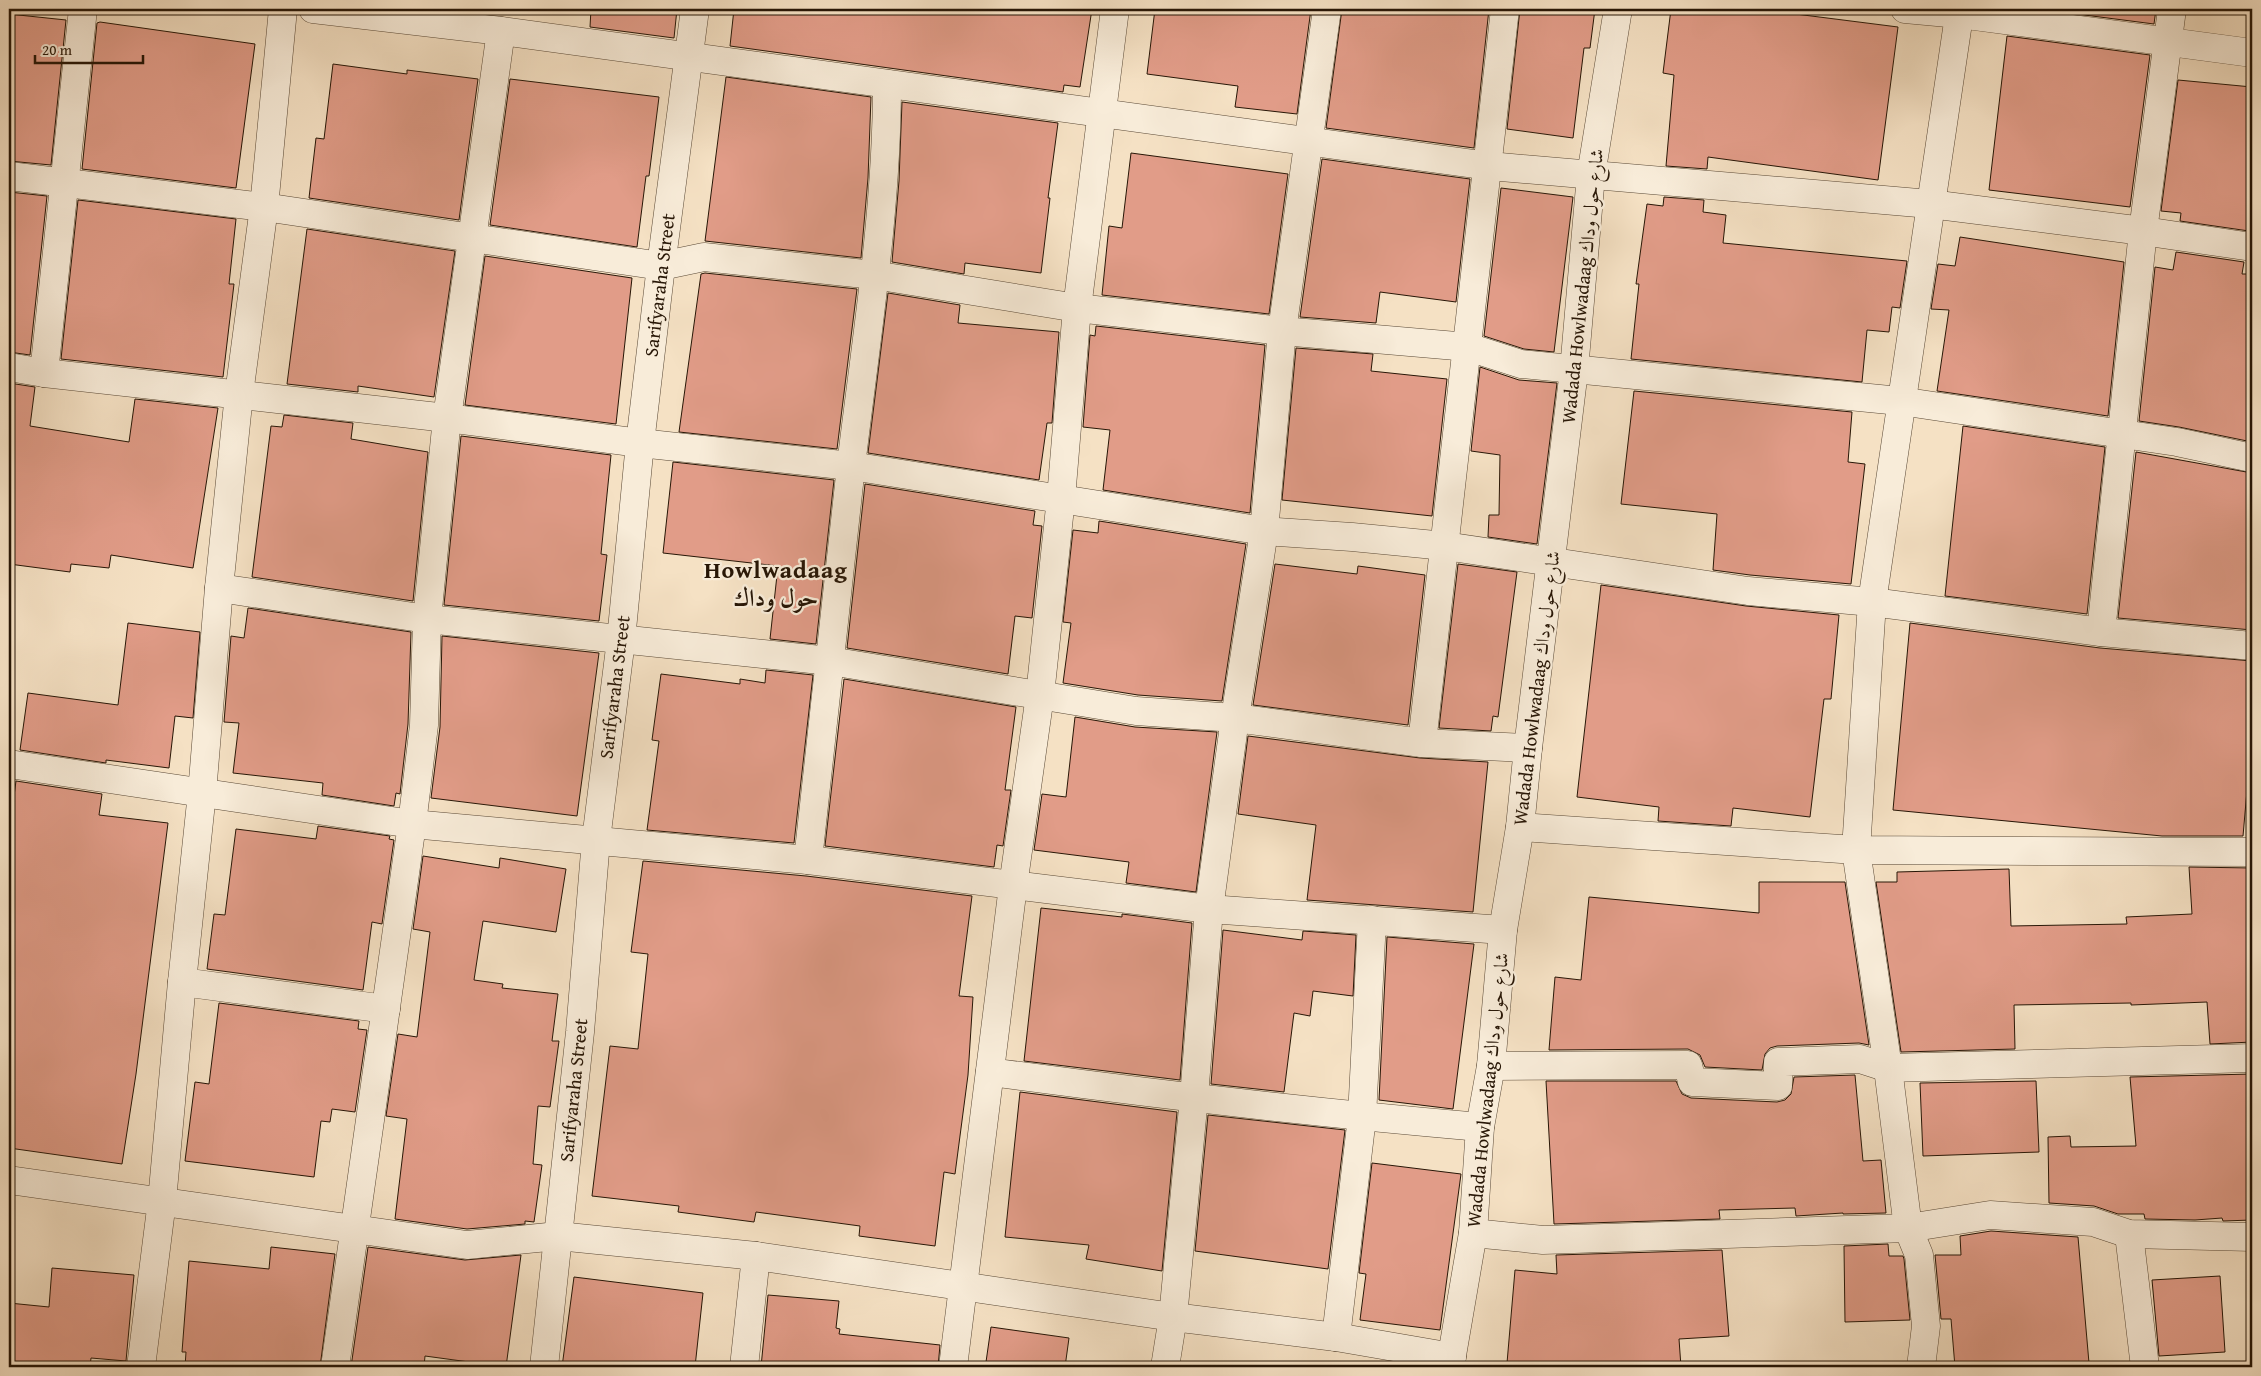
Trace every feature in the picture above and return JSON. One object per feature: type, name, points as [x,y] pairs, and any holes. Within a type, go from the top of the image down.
[{"type":"street","points":[[44,374],[83,9]]},
{"type":"street","points":[[141,1367],[162,1201],[239,394],[264,207],[283,9]]},
{"type":"street","points":[[313,9],[500,31],[689,58],[1103,112],[1307,143],[1489,166],[1930,204],[2252,247]]},
{"type":"street","name":"Sarifyaraha Street","points":[[544,1367],[580,1032],[596,840],[620,640],[640,443],[661,266],[696,9]]},
{"type":"street","points":[[953,1367],[1013,886],[1040,695],[1061,498],[1077,308],[1115,9]]},
{"type":"street","points":[[1165,1367],[1173,1318],[1194,1098],[1209,909],[1235,718],[1264,531],[1282,331],[1327,9]]},
{"type":"street","points":[[1422,743],[1489,166],[1505,9]]},
{"type":"street","name":"Wadada Howlwadaag شارع حول وداك","points":[[1451,1362],[1473,1233],[1480,1127],[1491,1066],[1503,930],[1520,827],[1528,748],[1552,563],[1574,370],[1591,174],[1618,9]]},
{"type":"street","points":[[1905,9],[1959,11],[2252,53]]},
{"type":"street","points":[[2101,632],[2143,231],[2172,9]]},
{"type":"street","points":[[1921,1367],[1926,1326],[1919,1255],[1908,1228],[1888,1068],[1856,850],[1872,602],[1900,401],[1959,11]]},
{"type":"street","points":[[335,1367],[412,824],[424,725],[427,619],[447,418],[500,31]]},
{"type":"street","points":[[808,860],[874,274],[887,131],[887,84]]},
{"type":"street","points":[[9,176],[264,207],[661,266],[704,257],[874,274],[1077,308],[1282,331],[1468,347],[1522,364],[1900,401],[2177,442],[2252,458]]},
{"type":"street","points":[[9,367],[44,374],[239,394],[640,443],[851,466],[1264,531],[1445,546],[1748,591],[1872,602],[2101,632],[2252,646]]},
{"type":"street","points":[[219,588],[427,619],[830,661],[1136,711],[1235,718],[1422,743],[1528,748]]},
{"type":"street","points":[[9,764],[412,824],[808,860],[1209,909],[1503,930]]},
{"type":"street","points":[[1520,827],[1856,850],[2252,852]]},
{"type":"street","points":[[1336,1337],[1362,1117],[1372,920]]},
{"type":"street","points":[[182,982],[386,1009]]},
{"type":"street","points":[[1491,1066],[1688,1065],[1692,1082],[1778,1086],[1778,1062],[1860,1059],[1888,1068],[2252,1058]]},
{"type":"street","points":[[990,1072],[1132,1092],[1362,1117],[1480,1127]]},
{"type":"street","points":[[9,1180],[467,1245],[558,1236],[756,1256],[1173,1318],[1336,1337],[1451,1362]]},
{"type":"street","points":[[1473,1233],[1543,1240],[1908,1228],[1990,1215],[2092,1222],[2129,1234],[2252,1237]]},
{"type":"street","points":[[2129,1234],[2145,1367]]},
{"type":"street","points":[[744,1367],[756,1256]]},
{"type":"building","points":[[591,9],[677,9],[674,38],[590,27]]},
{"type":"building","points":[[734,9],[1092,9],[1080,87],[1064,85],[1063,92],[730,46]]},
{"type":"building","points":[[1155,9],[1311,9],[1297,114],[1235,107],[1238,86],[1147,74]]},
{"type":"building","points":[[1342,9],[1489,9],[1474,148],[1326,128]]},
{"type":"building","points":[[1520,9],[1595,9],[1590,48],[1584,48],[1573,138],[1507,129]]},
{"type":"building","points":[[1671,9],[1738,9],[1764,12],[1764,10],[1898,27],[1878,180],[1708,157],[1707,169],[1666,166],[1674,75],[1663,73]]},
{"type":"building","points":[[2038,9],[2156,9],[2154,24]]},
{"type":"building","points":[[9,14],[66,20],[51,165],[9,161]]},
{"type":"building","points":[[97,23],[255,44],[236,188],[82,169]]},
{"type":"building","points":[[2007,36],[2150,55],[2130,207],[1989,190]]},
{"type":"building","points":[[333,64],[407,74],[407,70],[478,79],[459,220],[309,198],[316,138],[324,139]]},
{"type":"building","points":[[726,77],[871,97],[868,178],[861,258],[705,241]]},
{"type":"building","points":[[510,79],[659,97],[649,176],[646,176],[637,247],[490,225]]},
{"type":"building","points":[[2178,80],[2252,87],[2252,207],[2249,231],[2180,221],[2181,213],[2161,211]]},
{"type":"building","points":[[902,102],[1058,123],[1041,273],[965,263],[964,274],[892,262],[899,181]]},
{"type":"building","points":[[1131,153],[1288,174],[1269,314],[1102,295],[1109,226],[1122,228]]},
{"type":"building","points":[[1322,159],[1470,179],[1456,302],[1380,292],[1376,323],[1300,317]]},
{"type":"building","points":[[1501,188],[1573,197],[1554,352],[1524,349],[1484,336]]},
{"type":"building","points":[[9,192],[47,196],[30,355],[9,352]]},
{"type":"building","points":[[1664,197],[1704,200],[1703,212],[1726,215],[1723,243],[1907,261],[1900,308],[1892,307],[1889,332],[1867,330],[1862,382],[1631,359],[1639,284],[1636,284],[1647,204],[1663,206]]},
{"type":"building","points":[[78,200],[236,219],[229,284],[234,284],[223,377],[61,359]]},
{"type":"building","points":[[307,229],[455,251],[434,397],[358,386],[358,392],[287,384]]},
{"type":"building","points":[[1960,237],[2124,262],[2108,416],[1937,391],[1949,310],[1931,309],[1938,264],[1955,266]]},
{"type":"building","points":[[2176,252],[2244,262],[2242,274],[2252,274],[2252,442],[2139,421],[2155,267],[2173,270]]},
{"type":"building","points":[[485,256],[632,278],[616,424],[465,405]]},
{"type":"building","points":[[701,274],[857,289],[837,449],[679,432]]},
{"type":"building","points":[[888,293],[960,305],[958,323],[1059,332],[1052,423],[1047,423],[1039,480],[868,453]]},
{"type":"building","points":[[1096,326],[1265,345],[1250,513],[1103,490],[1110,430],[1083,427],[1090,335],[1095,336]]},
{"type":"building","points":[[1296,348],[1373,354],[1371,371],[1447,379],[1432,516],[1282,500]]},
{"type":"building","points":[[1480,367],[1519,380],[1557,383],[1537,544],[1488,537],[1489,515],[1499,515],[1500,455],[1471,451]]},
{"type":"building","points":[[9,383],[35,387],[30,426],[129,442],[135,399],[218,408],[193,568],[111,555],[109,568],[71,564],[70,572],[9,564]]},
{"type":"building","points":[[1634,391],[1852,412],[1848,462],[1865,464],[1851,584],[1713,570],[1717,514],[1621,504]]},
{"type":"building","points":[[284,415],[353,423],[351,439],[428,452],[413,601],[252,577],[271,426],[282,427]]},
{"type":"building","points":[[1963,426],[2105,447],[2087,614],[1945,596]]},
{"type":"building","points":[[461,436],[611,455],[601,554],[607,555],[599,621],[444,605]]},
{"type":"building","points":[[2136,452],[2252,473],[2252,630],[2118,618]]},
{"type":"building","points":[[673,462],[834,480],[816,644],[770,639],[778,566],[663,553]]},
{"type":"building","points":[[865,484],[1035,511],[1033,525],[1042,526],[1032,618],[1015,616],[1008,674],[847,648]]},
{"type":"building","points":[[1099,521],[1246,544],[1222,701],[1138,695],[1063,683],[1071,623],[1063,622],[1073,530],[1098,533]]},
{"type":"building","points":[[1275,564],[1357,574],[1358,566],[1425,575],[1408,725],[1253,705]]},
{"type":"building","points":[[1458,564],[1517,572],[1498,717],[1493,716],[1491,731],[1439,728]]},
{"type":"building","points":[[1601,585],[1746,606],[1839,615],[1831,699],[1824,699],[1810,817],[1733,808],[1731,826],[1658,821],[1659,807],[1577,797]]},
{"type":"building","points":[[248,608],[411,632],[408,724],[400,794],[396,793],[394,806],[322,795],[323,783],[233,773],[239,723],[224,722],[231,636],[244,638]]},
{"type":"building","points":[[128,623],[200,632],[193,718],[175,716],[169,768],[106,760],[106,763],[20,750],[28,693],[118,705]]},
{"type":"building","points":[[1910,623],[2100,648],[2252,661],[2252,733],[2243,836],[2162,836],[1893,810]]},
{"type":"building","points":[[442,636],[599,653],[577,816],[431,798],[440,727]]},
{"type":"building","points":[[766,670],[813,675],[794,843],[647,830],[659,741],[652,740],[661,674],[740,684],[740,679],[765,683]]},
{"type":"building","points":[[844,679],[1016,707],[1005,790],[1011,790],[1003,846],[997,845],[994,867],[825,846]]},
{"type":"building","points":[[1075,717],[1135,727],[1217,732],[1196,892],[1126,883],[1129,862],[1034,850],[1042,794],[1066,797]]},
{"type":"building","points":[[1248,736],[1420,758],[1488,762],[1473,912],[1307,900],[1316,825],[1238,814]]},
{"type":"building","points":[[16,781],[102,794],[99,815],[168,823],[136,1074],[122,1164],[9,1148],[9,795],[14,796]]},
{"type":"building","points":[[318,826],[390,836],[389,839],[394,840],[382,924],[372,922],[363,990],[207,969],[214,914],[225,915],[236,829],[316,839]]},
{"type":"building","points":[[423,856],[499,868],[500,858],[566,869],[556,932],[483,921],[474,980],[503,984],[502,988],[558,994],[552,1041],[559,1041],[550,1107],[538,1106],[533,1164],[542,1165],[534,1222],[525,1221],[525,1224],[467,1229],[395,1219],[407,1119],[386,1116],[398,1034],[417,1037],[430,932],[413,929]]},
{"type":"building","points":[[643,861],[806,876],[972,896],[959,996],[973,997],[968,1075],[955,1174],[944,1172],[935,1246],[859,1236],[860,1226],[756,1212],[754,1222],[678,1212],[679,1206],[592,1196],[610,1046],[638,1049],[648,954],[631,952]]},
{"type":"building","points":[[2189,867],[2252,868],[2252,1042],[2210,1044],[2207,1002],[2131,1005],[2131,1003],[2014,1005],[2015,1049],[1901,1052],[1876,882],[1897,882],[1897,872],[2009,869],[2011,926],[2127,924],[2126,917],[2192,914]]},
{"type":"building","points":[[1759,882],[1845,882],[1869,1045],[1859,1043],[1777,1046],[1770,1048],[1765,1054],[1762,1070],[1705,1067],[1700,1055],[1688,1049],[1549,1050],[1555,977],[1581,980],[1589,897],[1759,913]]},
{"type":"building","points":[[1041,908],[1122,917],[1122,914],[1192,923],[1180,1080],[1024,1061]]},
{"type":"building","points":[[1223,930],[1302,940],[1303,931],[1356,935],[1353,996],[1313,991],[1310,1016],[1294,1013],[1284,1092],[1211,1084]]},
{"type":"building","points":[[1387,937],[1474,944],[1453,1109],[1379,1100]]},
{"type":"building","points":[[219,1003],[359,1021],[358,1029],[367,1030],[355,1112],[332,1109],[330,1122],[321,1121],[314,1177],[185,1161],[195,1082],[209,1084]]},
{"type":"building","points":[[2252,1074],[2252,1220],[2223,1221],[2222,1218],[2195,1220],[2145,1219],[2144,1214],[2118,1214],[2094,1206],[2049,1203],[2048,1137],[2070,1136],[2071,1147],[2136,1146],[2130,1077]]},
{"type":"building","points":[[1855,1075],[1863,1161],[1881,1160],[1886,1213],[1796,1216],[1795,1208],[1719,1210],[1720,1219],[1554,1224],[1546,1081],[1676,1081],[1682,1094],[1691,1098],[1777,1102],[1785,1100],[1791,1094],[1794,1077]]},
{"type":"building","points":[[2036,1081],[2039,1152],[1923,1156],[1920,1083]]},
{"type":"building","points":[[1020,1092],[1177,1112],[1162,1271],[1086,1259],[1089,1245],[1005,1237]]},
{"type":"building","points":[[1208,1115],[1345,1130],[1328,1269],[1195,1251]]},
{"type":"building","points":[[1372,1163],[1461,1174],[1440,1330],[1360,1320],[1366,1274],[1359,1273]]},
{"type":"building","points":[[1991,1231],[2078,1237],[2089,1363],[2030,1367],[1955,1367],[1951,1319],[1941,1319],[1935,1255],[1961,1255],[1960,1236]]},
{"type":"building","points":[[1888,1244],[1889,1256],[1903,1256],[1904,1259],[1910,1320],[1845,1322],[1844,1246]]},
{"type":"building","points":[[271,1247],[335,1254],[320,1367],[185,1367],[186,1352],[182,1352],[189,1261],[269,1269]]},
{"type":"building","points":[[368,1247],[465,1260],[521,1255],[506,1367],[425,1356],[424,1367],[351,1367]]},
{"type":"building","points":[[1722,1250],[1729,1336],[1679,1339],[1681,1367],[1555,1367],[1507,1363],[1515,1270],[1557,1274],[1556,1255]]},
{"type":"building","points":[[52,1268],[134,1275],[126,1361],[91,1358],[90,1367],[9,1367],[9,1303],[49,1307]]},
{"type":"building","points":[[2220,1276],[2225,1352],[2159,1356],[2152,1280]]},
{"type":"building","points":[[574,1277],[703,1293],[695,1367],[562,1367]]},
{"type":"building","points":[[768,1295],[839,1301],[836,1328],[840,1329],[839,1334],[940,1345],[938,1367],[761,1367]]},
{"type":"building","points":[[991,1327],[1069,1338],[1065,1367],[1026,1367],[986,1362]]},
{"type":"district","name":"Howlwadaag حول وداك","points":[[776,584]]}]
